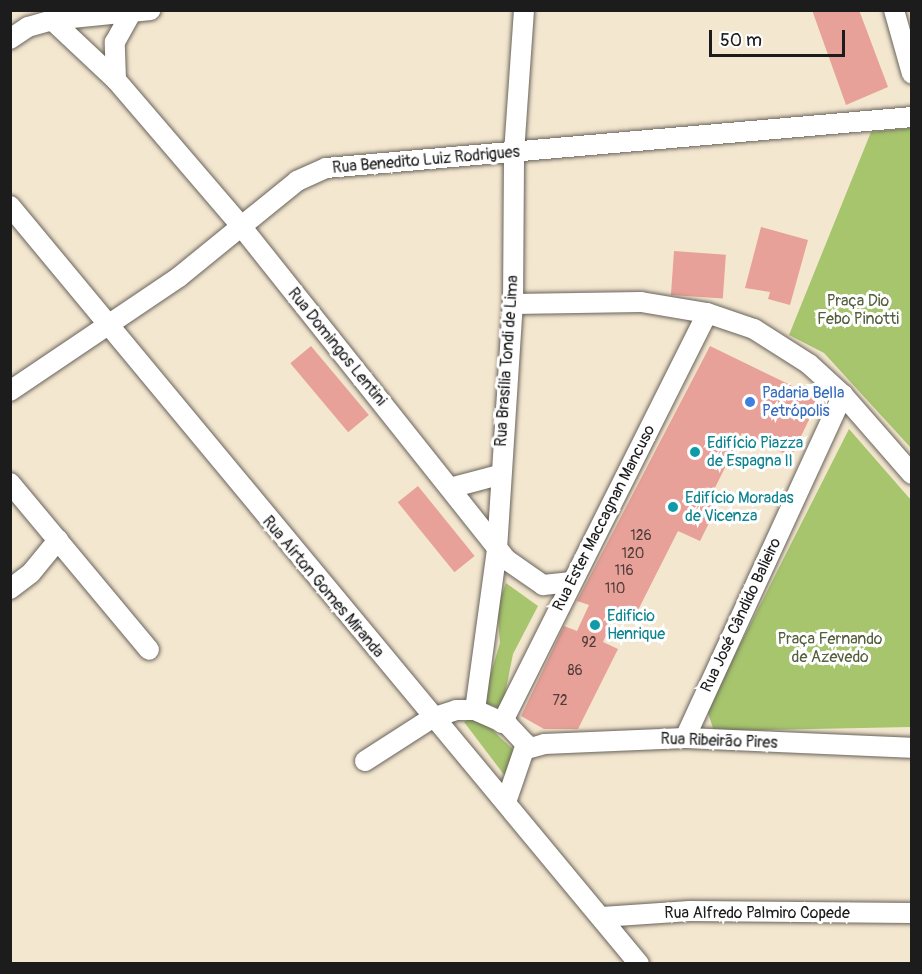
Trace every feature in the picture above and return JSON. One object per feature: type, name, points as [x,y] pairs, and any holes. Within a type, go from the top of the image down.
[{"type":"street","name":"Rua Brasília Tondi de Lima","points":[[475,710],[497,549],[499,475],[513,304],[514,153],[524,10]]},
{"type":"street","points":[[894,10],[912,74]]},
{"type":"street","points":[[10,39],[28,27],[52,21],[141,12]]},
{"type":"street","points":[[116,80],[115,42],[141,12]]},
{"type":"street","name":"Rua Domingos Lentini","points":[[52,21],[116,80],[241,226],[497,549],[534,581],[543,585],[572,582]]},
{"type":"street","name":"Rua Benedito Luiz Rodrigues","points":[[10,391],[180,277],[297,181],[326,168],[912,117]]},
{"type":"street","name":"Rua Aírton Gomes Miranda","points":[[10,206],[432,718],[506,802],[639,963]]},
{"type":"street","points":[[513,304],[641,302],[706,313],[754,329],[779,344],[843,395],[912,474]]},
{"type":"street","name":"Rua Ester Maccagnan Mancuso","points":[[502,723],[706,313]]},
{"type":"street","name":"Rua José Cândido Balieiro","points":[[685,738],[843,395]]},
{"type":"street","points":[[450,488],[499,475]]},
{"type":"street","points":[[10,483],[149,650]]},
{"type":"street","points":[[10,589],[31,573],[58,540]]},
{"type":"street","points":[[365,761],[432,718],[456,710],[475,710],[516,732],[527,749],[506,802]]},
{"type":"street","name":"Rua Ribeirão Pires","points":[[527,749],[544,744],[685,738],[912,748]]},
{"type":"street","name":"Rua Alfredo Palmiro Copede","points":[[602,917],[690,911],[912,913]]},
{"type":"green space","name":"Praça Dio Febo Pinotti","points":[[912,128],[911,448],[824,353],[789,335],[871,132]]},
{"type":"green space","name":"Praça Fernando de Azevedo","points":[[849,429],[911,500],[911,727],[714,731],[707,710]]},
{"type":"green space","points":[[506,583],[538,606],[513,654],[502,709],[482,702],[500,643],[497,607]]},
{"type":"green space","points":[[476,715],[517,753],[505,776],[464,722]]},
{"type":"building","points":[[812,10],[859,10],[888,87],[846,105]]},
{"type":"building","points":[[761,227],[808,240],[790,305],[768,299],[770,292],[745,288]]},
{"type":"building","points":[[674,251],[726,255],[723,299],[671,295]]},
{"type":"building","points":[[311,346],[369,415],[348,432],[290,363]]},
{"type":"building","points":[[710,346],[819,399],[791,457],[742,433],[708,502],[717,507],[700,541],[678,531],[632,622],[615,615],[603,642],[618,649],[578,729],[544,729],[521,716],[564,626],[577,631],[589,605],[577,601]]},
{"type":"building","points":[[418,486],[475,556],[454,572],[398,502]]},
{"type":"place","name":"Padaria Bella Petrópolis","points":[[750,402]]},
{"type":"place","name":"Edifício Piazza de Espagna ll","points":[[695,452]]},
{"type":"place","name":"Edifício Moradas de Vicenza","points":[[673,507]]},
{"type":"place","name":"Edificio Henrique","points":[[595,625]]}]
